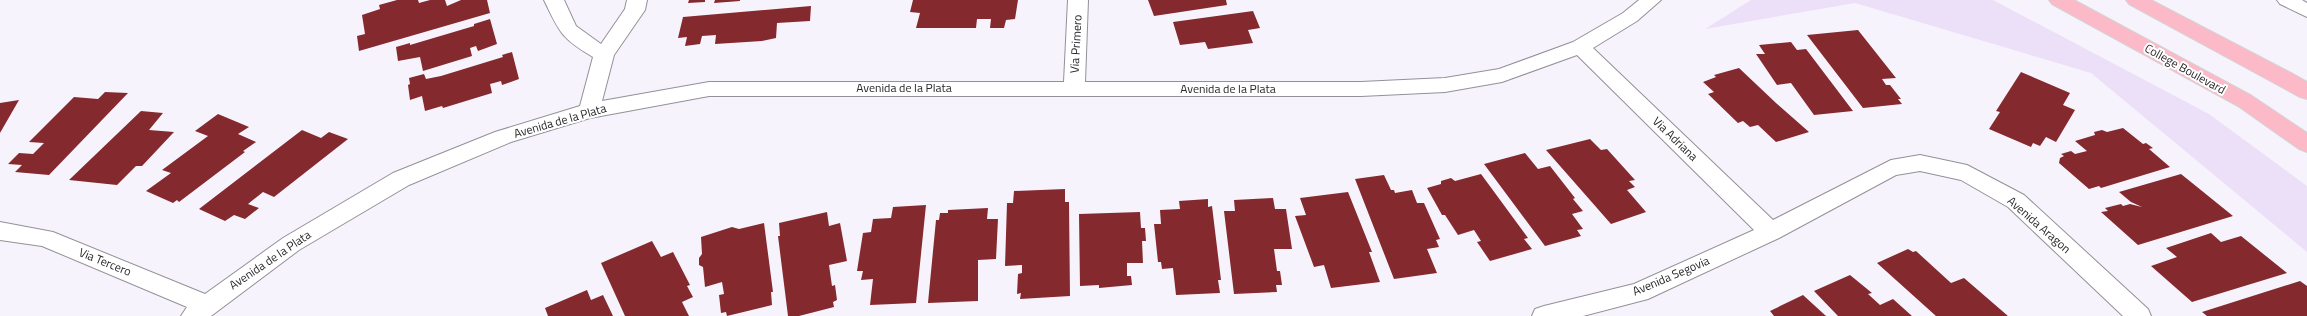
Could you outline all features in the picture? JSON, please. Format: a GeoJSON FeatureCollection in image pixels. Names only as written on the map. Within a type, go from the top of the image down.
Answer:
{"type":"FeatureCollection","features":[{"type":"Feature","properties":{"kind":"main road","name":"College Boulevard"},"geometry":{"type":"LineString","coordinates":[[2059,0],[2245,101],[2307,144]]}},
{"type":"Feature","properties":{"kind":"main road"},"geometry":{"type":"LineString","coordinates":[[2136,0],[2286,79],[2307,92]]}},
{"type":"Feature","properties":{"kind":"street"},"geometry":{"type":"LineString","coordinates":[[554,0],[568,30],[581,42],[604,54]]}},
{"type":"Feature","properties":{"kind":"street"},"geometry":{"type":"LineString","coordinates":[[588,111],[604,54],[635,10],[637,0]]}},
{"type":"Feature","properties":{"kind":"street","name":"Via Primero"},"geometry":{"type":"LineString","coordinates":[[1074,88],[1078,0]]}},
{"type":"Feature","properties":{"kind":"street","name":"Avenida de la Plata"},"geometry":{"type":"LineString","coordinates":[[200,310],[291,244],[401,179],[503,137],[588,111],[709,89],[1074,88],[1362,90],[1446,85],[1502,75],[1580,47],[1630,17],[1651,0]]}},
{"type":"Feature","properties":{"kind":"street"},"geometry":{"type":"LineString","coordinates":[[2286,0],[2307,11]]}},
{"type":"Feature","properties":{"kind":"street","name":"Via Adriana"},"geometry":{"type":"LineString","coordinates":[[1580,47],[1770,232]]}},
{"type":"Feature","properties":{"kind":"street","name":"Avenida Aragon"},"geometry":{"type":"LineString","coordinates":[[1770,232],[1890,168],[1920,163],[1948,168],[1967,173],[2016,202],[2139,316]]}},
{"type":"Feature","properties":{"kind":"street","name":"Via Tercero"},"geometry":{"type":"LineString","coordinates":[[0,231],[45,238],[200,310]]}},
{"type":"Feature","properties":{"kind":"street","name":"Avenida Segovia"},"geometry":{"type":"LineString","coordinates":[[1544,316],[1640,292],[1770,232]]}},
{"type":"Feature","properties":{"kind":"shaded area"},"geometry":{"type":"Polygon","coordinates":[[[1751,0],[1993,0],[2209,114],[2307,186],[2307,252],[2091,73],[1855,3],[1705,29],[1751,0]]]}},
{"type":"Feature","properties":{"kind":"building"},"geometry":{"type":"Polygon","coordinates":[[[397,0],[418,0],[419,3],[430,0],[445,0],[447,6],[461,0],[487,0],[490,13],[359,51],[357,36],[365,34],[362,15],[380,9],[379,5],[397,0]]]}},
{"type":"Feature","properties":{"kind":"building"},"geometry":{"type":"Polygon","coordinates":[[[689,0],[705,0],[705,2],[688,3],[689,0]]]}},
{"type":"Feature","properties":{"kind":"building"},"geometry":{"type":"Polygon","coordinates":[[[715,0],[740,0],[740,1],[714,3],[715,0]]]}},
{"type":"Feature","properties":{"kind":"building"},"geometry":{"type":"Polygon","coordinates":[[[913,0],[1018,0],[1015,19],[1006,20],[1004,28],[990,28],[991,19],[977,19],[976,28],[916,28],[920,13],[910,12],[913,0]]]}},
{"type":"Feature","properties":{"kind":"building"},"geometry":{"type":"Polygon","coordinates":[[[1148,0],[1226,0],[1227,5],[1154,16],[1148,0]]]}},
{"type":"Feature","properties":{"kind":"building"},"geometry":{"type":"Polygon","coordinates":[[[811,6],[810,21],[777,23],[776,38],[762,41],[715,44],[716,35],[702,36],[700,44],[685,46],[687,37],[678,38],[683,17],[811,6]]]}},
{"type":"Feature","properties":{"kind":"building"},"geometry":{"type":"Polygon","coordinates":[[[1253,11],[1260,28],[1248,30],[1253,43],[1208,49],[1205,42],[1180,45],[1173,22],[1253,11]]]}},
{"type":"Feature","properties":{"kind":"building"},"geometry":{"type":"Polygon","coordinates":[[[490,19],[497,44],[478,51],[476,46],[470,48],[472,56],[423,71],[420,57],[398,61],[396,47],[410,43],[410,45],[474,26],[474,24],[490,19]]]}},
{"type":"Feature","properties":{"kind":"building"},"geometry":{"type":"Polygon","coordinates":[[[1858,30],[1896,78],[1882,79],[1886,85],[1890,85],[1901,99],[1898,99],[1902,104],[1863,108],[1807,35],[1858,30]]]}},
{"type":"Feature","properties":{"kind":"building"},"geometry":{"type":"Polygon","coordinates":[[[1791,42],[1797,50],[1806,49],[1853,111],[1814,115],[1791,83],[1777,85],[1756,54],[1765,54],[1759,45],[1791,42]]]}},
{"type":"Feature","properties":{"kind":"building"},"geometry":{"type":"Polygon","coordinates":[[[512,52],[519,79],[502,85],[501,81],[490,84],[492,93],[443,108],[442,106],[425,111],[422,96],[410,100],[408,85],[410,84],[409,78],[424,74],[426,79],[441,76],[503,57],[502,55],[512,52]]]}},
{"type":"Feature","properties":{"kind":"building"},"geometry":{"type":"Polygon","coordinates":[[[1739,68],[1809,132],[1776,142],[1758,125],[1750,127],[1743,121],[1738,123],[1708,94],[1714,92],[1703,82],[1716,77],[1714,75],[1739,68]]]}},
{"type":"Feature","properties":{"kind":"building"},"geometry":{"type":"Polygon","coordinates":[[[2021,72],[2070,93],[2063,105],[2075,110],[2056,142],[2046,137],[2040,146],[2033,143],[2031,147],[1989,129],[2000,112],[1996,111],[2021,72]]]}},
{"type":"Feature","properties":{"kind":"building"},"geometry":{"type":"Polygon","coordinates":[[[105,92],[128,93],[49,175],[15,172],[22,165],[8,164],[19,153],[33,154],[44,143],[29,142],[74,97],[98,99],[105,92]]]}},
{"type":"Feature","properties":{"kind":"building"},"geometry":{"type":"Polygon","coordinates":[[[19,100],[0,133],[0,103],[19,100]]]}},
{"type":"Feature","properties":{"kind":"building"},"geometry":{"type":"Polygon","coordinates":[[[141,111],[163,113],[149,130],[174,132],[142,166],[136,166],[117,185],[69,180],[141,111]]]}},
{"type":"Feature","properties":{"kind":"building"},"geometry":{"type":"Polygon","coordinates":[[[218,114],[249,127],[238,134],[256,142],[179,202],[177,200],[173,203],[146,191],[171,173],[162,170],[208,136],[195,131],[218,114]]]}},
{"type":"Feature","properties":{"kind":"building"},"geometry":{"type":"Polygon","coordinates":[[[2123,128],[2143,144],[2146,143],[2153,148],[2149,149],[2170,167],[2101,188],[2099,186],[2089,189],[2059,163],[2060,158],[2064,156],[2061,154],[2071,151],[2075,154],[2087,151],[2075,141],[2095,135],[2094,132],[2102,130],[2107,132],[2123,128]]]}},
{"type":"Feature","properties":{"kind":"building"},"geometry":{"type":"Polygon","coordinates":[[[302,130],[321,138],[329,132],[348,139],[274,197],[263,192],[248,204],[259,208],[245,219],[234,215],[225,221],[199,209],[302,130]]]}},
{"type":"Feature","properties":{"kind":"building"},"geometry":{"type":"Polygon","coordinates":[[[1590,139],[1601,150],[1607,149],[1635,180],[1629,181],[1635,187],[1627,190],[1646,212],[1611,224],[1546,150],[1590,139]]]}},
{"type":"Feature","properties":{"kind":"building"},"geometry":{"type":"Polygon","coordinates":[[[1525,153],[1538,169],[1550,166],[1575,198],[1573,199],[1583,211],[1572,214],[1583,229],[1577,230],[1581,236],[1545,246],[1484,164],[1525,153]]]}},
{"type":"Feature","properties":{"kind":"building"},"geometry":{"type":"Polygon","coordinates":[[[1481,174],[1528,238],[1524,239],[1532,249],[1490,261],[1477,242],[1481,241],[1474,230],[1458,235],[1445,215],[1442,215],[1427,188],[1441,184],[1441,181],[1451,178],[1455,181],[1481,174]]]}},
{"type":"Feature","properties":{"kind":"building"},"geometry":{"type":"Polygon","coordinates":[[[2181,174],[2233,216],[2138,245],[2101,212],[2108,211],[2105,208],[2121,204],[2123,206],[2130,204],[2142,207],[2131,202],[2119,192],[2181,174]]]}},
{"type":"Feature","properties":{"kind":"building"},"geometry":{"type":"Polygon","coordinates":[[[1384,175],[1391,190],[1394,190],[1395,193],[1412,190],[1417,203],[1424,203],[1440,239],[1436,240],[1439,247],[1427,249],[1437,273],[1394,279],[1355,179],[1384,175]]]}},
{"type":"Feature","properties":{"kind":"building"},"geometry":{"type":"Polygon","coordinates":[[[1065,189],[1065,202],[1069,202],[1070,296],[1020,299],[1021,293],[1017,294],[1018,274],[1022,273],[1022,265],[1005,266],[1007,203],[1013,203],[1014,191],[1065,189]]]}},
{"type":"Feature","properties":{"kind":"building"},"geometry":{"type":"Polygon","coordinates":[[[1348,192],[1372,252],[1369,252],[1380,282],[1331,288],[1324,265],[1314,267],[1295,216],[1306,215],[1300,198],[1348,192]]]}},
{"type":"Feature","properties":{"kind":"building"},"geometry":{"type":"Polygon","coordinates":[[[1273,198],[1275,209],[1286,209],[1292,249],[1274,249],[1277,271],[1280,271],[1282,285],[1276,285],[1277,292],[1234,294],[1224,211],[1235,211],[1234,200],[1273,198]]]}},
{"type":"Feature","properties":{"kind":"building"},"geometry":{"type":"Polygon","coordinates":[[[1208,199],[1208,207],[1212,206],[1221,280],[1218,280],[1220,293],[1176,295],[1173,268],[1162,269],[1161,262],[1158,262],[1154,224],[1161,224],[1160,210],[1180,209],[1179,201],[1208,199]]]}},
{"type":"Feature","properties":{"kind":"building"},"geometry":{"type":"Polygon","coordinates":[[[926,205],[916,303],[870,305],[873,279],[861,280],[863,271],[857,271],[863,233],[871,232],[873,219],[891,218],[893,207],[926,205]]]}},
{"type":"Feature","properties":{"kind":"building"},"geometry":{"type":"Polygon","coordinates":[[[988,208],[987,219],[998,219],[996,259],[978,260],[978,301],[928,303],[936,220],[939,220],[940,213],[948,213],[948,210],[988,208]]]}},
{"type":"Feature","properties":{"kind":"building"},"geometry":{"type":"Polygon","coordinates":[[[827,212],[829,226],[840,223],[847,261],[829,265],[832,286],[835,285],[837,300],[833,302],[834,307],[799,316],[788,316],[778,236],[780,236],[779,223],[827,212]]]}},
{"type":"Feature","properties":{"kind":"building"},"geometry":{"type":"Polygon","coordinates":[[[1140,212],[1141,228],[1145,228],[1146,241],[1142,241],[1143,263],[1127,263],[1127,276],[1131,276],[1132,285],[1099,288],[1099,285],[1080,286],[1079,214],[1140,212]]]}},
{"type":"Feature","properties":{"kind":"building"},"geometry":{"type":"Polygon","coordinates":[[[764,223],[773,292],[771,292],[772,305],[727,316],[726,312],[721,313],[719,295],[724,294],[722,282],[705,287],[703,267],[699,265],[699,258],[702,254],[701,237],[732,227],[739,229],[764,223]]]}},
{"type":"Feature","properties":{"kind":"building"},"geometry":{"type":"Polygon","coordinates":[[[2211,233],[2221,242],[2241,236],[2287,273],[2192,302],[2151,266],[2177,257],[2166,248],[2211,233]]]}},
{"type":"Feature","properties":{"kind":"building"},"geometry":{"type":"Polygon","coordinates":[[[652,241],[661,257],[673,252],[690,285],[687,286],[693,297],[682,302],[689,316],[625,316],[601,263],[652,241]]]}},
{"type":"Feature","properties":{"kind":"building"},"geometry":{"type":"Polygon","coordinates":[[[1908,249],[1913,252],[1916,251],[1951,283],[1964,278],[2008,316],[1936,316],[1877,263],[1908,249]]]}},
{"type":"Feature","properties":{"kind":"building"},"geometry":{"type":"Polygon","coordinates":[[[1850,275],[1872,293],[1868,294],[1880,305],[1893,299],[1912,316],[1838,316],[1814,291],[1850,275]]]}},
{"type":"Feature","properties":{"kind":"building"},"geometry":{"type":"Polygon","coordinates":[[[2300,281],[2307,286],[2307,316],[2207,316],[2202,312],[2300,281]]]}},
{"type":"Feature","properties":{"kind":"building"},"geometry":{"type":"Polygon","coordinates":[[[587,290],[591,300],[603,295],[613,316],[548,316],[545,308],[587,290]]]}},
{"type":"Feature","properties":{"kind":"building"},"geometry":{"type":"Polygon","coordinates":[[[1803,295],[1826,316],[1774,316],[1770,311],[1803,295]]]}}]}
